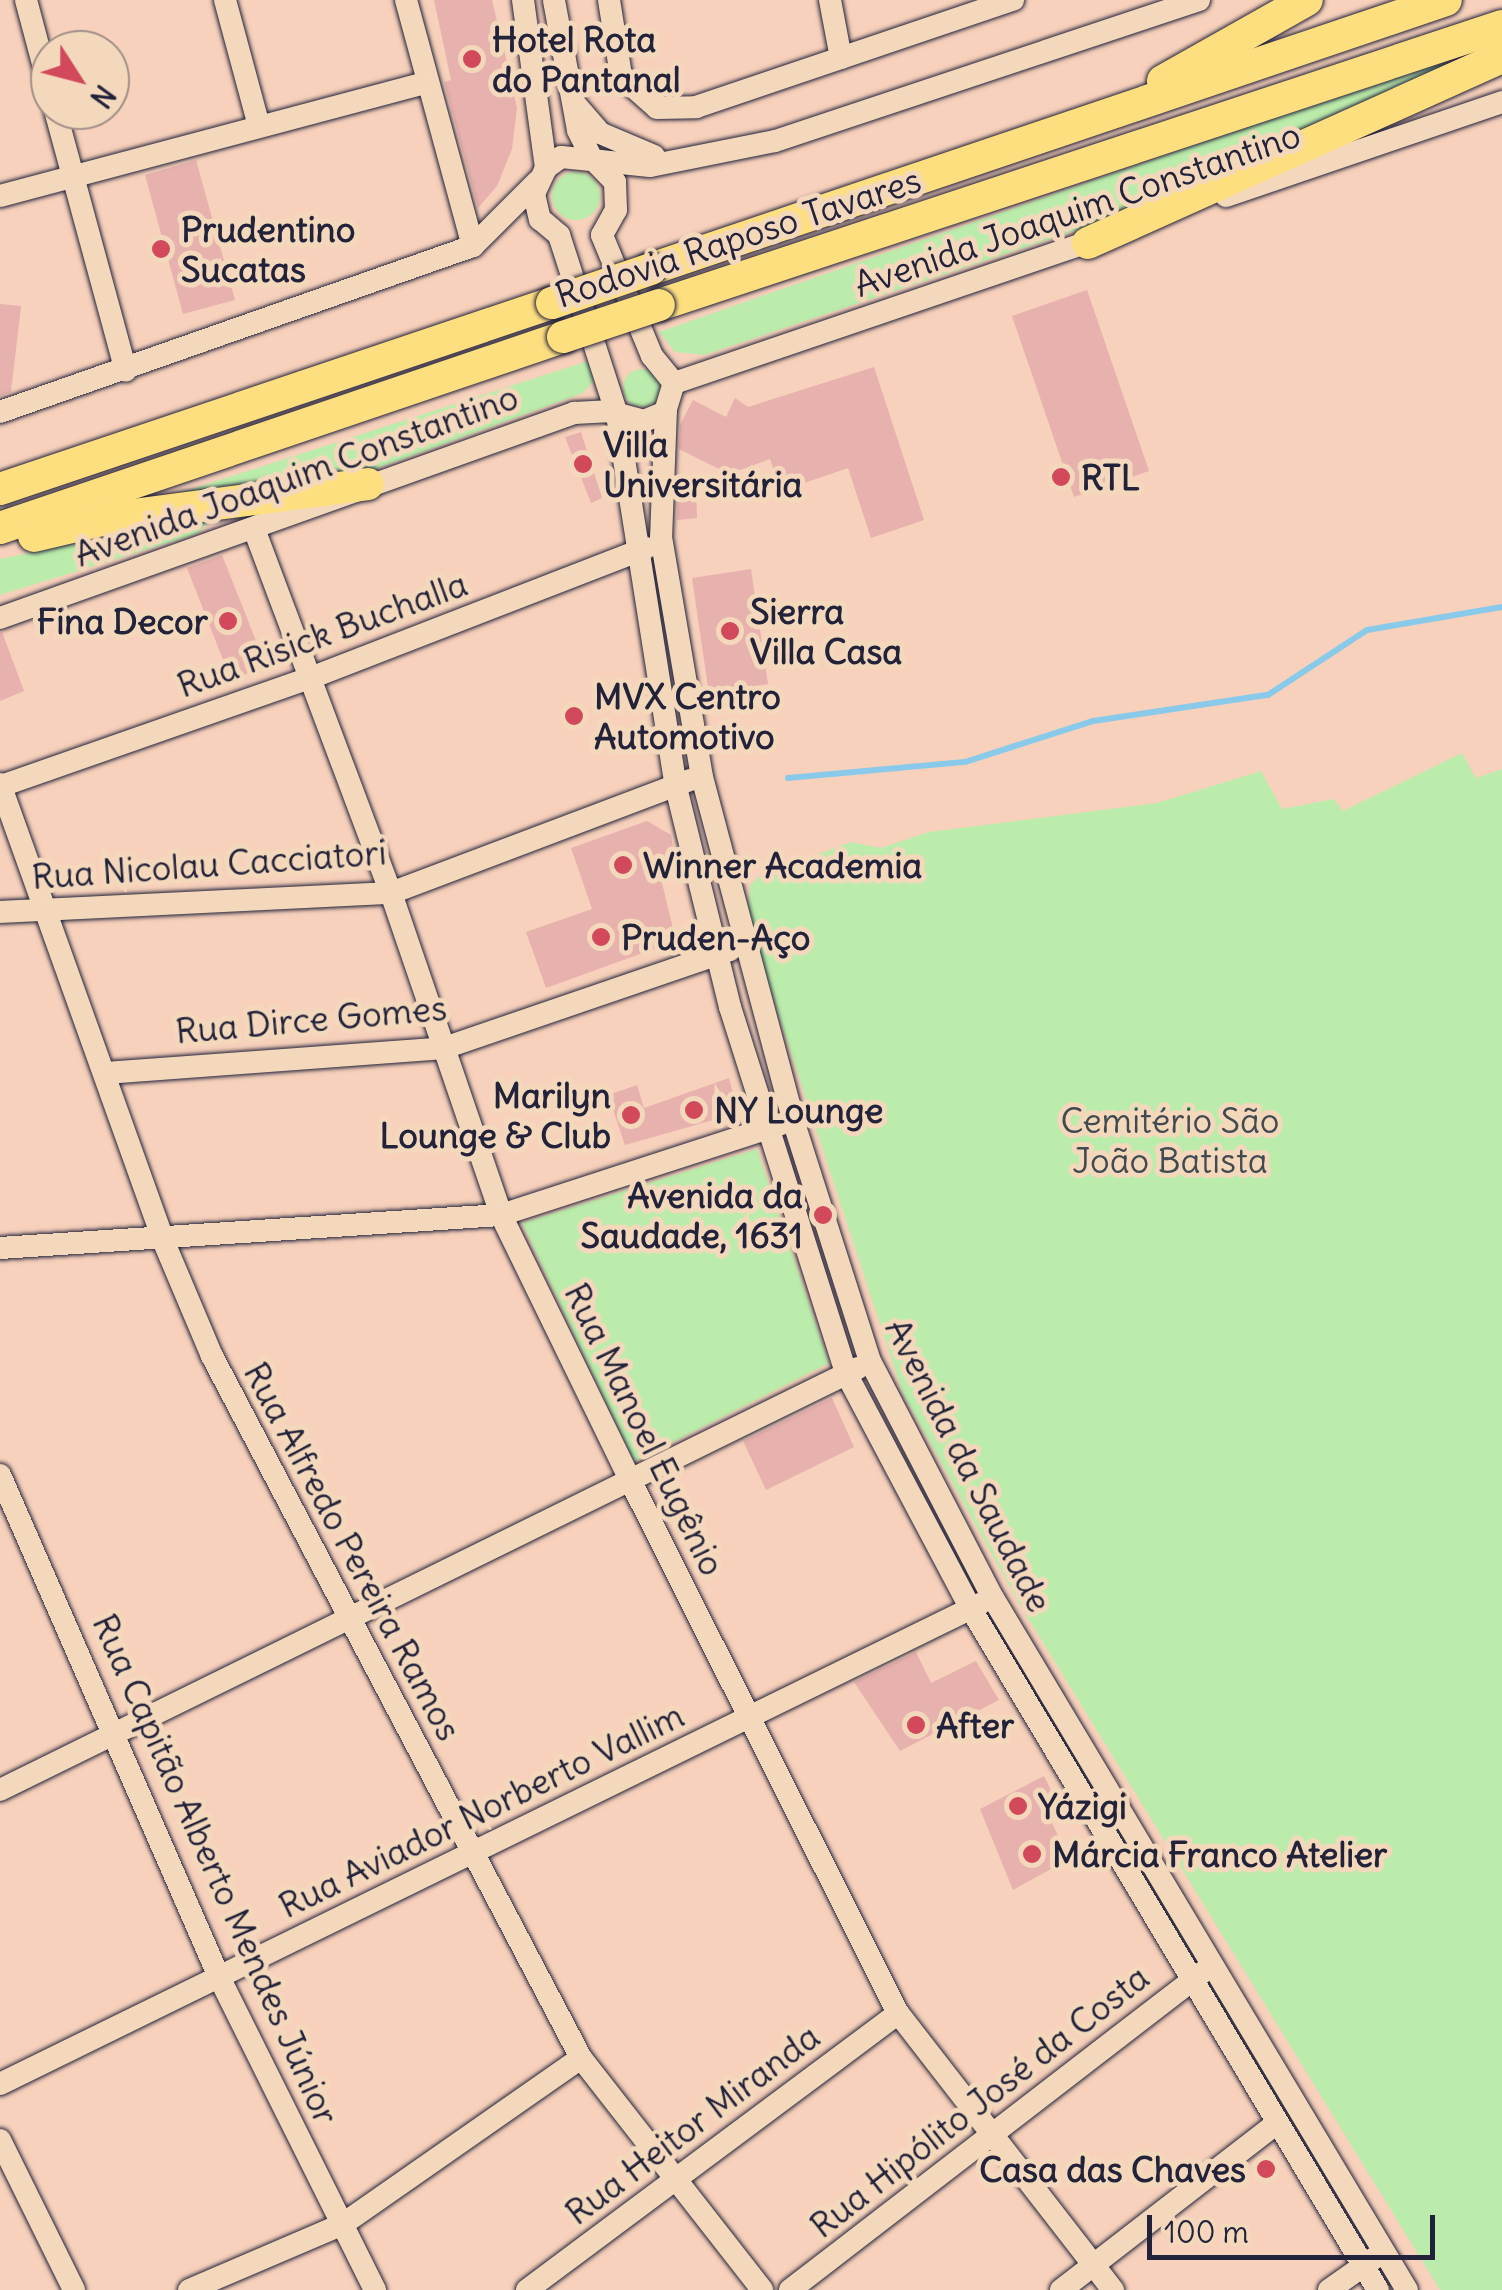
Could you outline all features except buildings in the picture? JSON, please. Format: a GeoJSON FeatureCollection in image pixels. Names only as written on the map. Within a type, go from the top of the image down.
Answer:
{"type":"FeatureCollection","features":[{"type":"Feature","properties":{"kind":"highway"},"geometry":{"type":"LineString","coordinates":[[1097,118],[1307,0]]}},
{"type":"Feature","properties":{"kind":"highway","name":"Rodovia Raposo Tavares"},"geometry":{"type":"LineString","coordinates":[[0,487],[1446,0]]}},
{"type":"Feature","properties":{"kind":"highway","name":"Rodovia Raposo Tavares"},"geometry":{"type":"LineString","coordinates":[[0,528],[1502,26]]}},
{"type":"Feature","properties":{"kind":"highway"},"geometry":{"type":"LineString","coordinates":[[1088,242],[1502,57]]}},
{"type":"Feature","properties":{"kind":"highway"},"geometry":{"type":"LineString","coordinates":[[0,544],[110,518],[368,484]]}},
{"type":"Feature","properties":{"kind":"street"},"geometry":{"type":"LineString","coordinates":[[26,0],[34,30]]}},
{"type":"Feature","properties":{"kind":"street"},"geometry":{"type":"LineString","coordinates":[[225,0],[260,126]]}},
{"type":"Feature","properties":{"kind":"street"},"geometry":{"type":"LineString","coordinates":[[406,0],[424,83],[474,246]]}},
{"type":"Feature","properties":{"kind":"street","name":"Avenida da Saudade"},"geometry":{"type":"LineString","coordinates":[[524,0],[541,175],[535,207],[559,235],[617,414],[676,783],[718,955],[847,1374],[970,1609],[1201,1973],[1373,2258],[1378,2290]]}},
{"type":"Feature","properties":{"kind":"street"},"geometry":{"type":"LineString","coordinates":[[554,0],[571,99],[591,157],[615,182],[616,210],[602,235],[652,356],[674,382]]}},
{"type":"Feature","properties":{"kind":"street"},"geometry":{"type":"LineString","coordinates":[[610,0],[621,76],[642,100],[657,108],[696,107],[1013,0]]}},
{"type":"Feature","properties":{"kind":"street"},"geometry":{"type":"LineString","coordinates":[[830,0],[841,58]]}},
{"type":"Feature","properties":{"kind":"street"},"geometry":{"type":"LineString","coordinates":[[0,412],[474,246],[561,157],[591,157],[650,166],[775,141],[1199,0]]}},
{"type":"Feature","properties":{"kind":"street"},"geometry":{"type":"LineString","coordinates":[[0,196],[424,83]]}},
{"type":"Feature","properties":{"kind":"street"},"geometry":{"type":"LineString","coordinates":[[571,99],[600,133],[677,162]]}},
{"type":"Feature","properties":{"kind":"street","name":"Avenida Joaquim Constantino"},"geometry":{"type":"LineString","coordinates":[[674,382],[1502,102]]}},
{"type":"Feature","properties":{"kind":"street"},"geometry":{"type":"LineString","coordinates":[[60,130],[126,371]]}},
{"type":"Feature","properties":{"kind":"street","name":"Avenida da Saudade"},"geometry":{"type":"LineString","coordinates":[[674,382],[666,409],[661,537],[702,777],[793,1120],[870,1362],[993,1598],[1201,1973],[1276,2124],[1373,2258],[1407,2290]]}},
{"type":"Feature","properties":{"kind":"street","name":"Avenida Joaquim Constantino"},"geometry":{"type":"LineString","coordinates":[[0,618],[574,413],[617,414],[644,421],[666,409]]}},
{"type":"Feature","properties":{"kind":"street","name":"Rua Manoel Eugênio"},"geometry":{"type":"LineString","coordinates":[[254,529],[313,676],[391,892],[501,1215],[629,1478],[898,2014],[1113,2290]]}},
{"type":"Feature","properties":{"kind":"street","name":"Rua Risick Buchalla"},"geometry":{"type":"LineString","coordinates":[[0,785],[313,676],[637,555],[661,537]]}},
{"type":"Feature","properties":{"kind":"street"},"geometry":{"type":"LineString","coordinates":[[653,654],[680,642]]}},
{"type":"Feature","properties":{"kind":"street","name":"Rua Nicolau Cacciatori"},"geometry":{"type":"LineString","coordinates":[[0,912],[391,892],[676,783],[702,777]]}},
{"type":"Feature","properties":{"kind":"street","name":"Rua Alfredo Pereira Ramos"},"geometry":{"type":"LineString","coordinates":[[0,785],[189,1308],[346,1618],[581,2058],[762,2290]]}},
{"type":"Feature","properties":{"kind":"street","name":"Rua Dirce Gomes"},"geometry":{"type":"LineString","coordinates":[[106,1073],[444,1048],[747,944]]}},
{"type":"Feature","properties":{"kind":"street"},"geometry":{"type":"LineString","coordinates":[[0,1248],[501,1215],[793,1120]]}},
{"type":"Feature","properties":{"kind":"street"},"geometry":{"type":"LineString","coordinates":[[0,1790],[870,1362]]}},
{"type":"Feature","properties":{"kind":"street","name":"Rua Capitão Alberto Mendes Júnior"},"geometry":{"type":"LineString","coordinates":[[2,1486],[115,1734],[219,1977],[374,2290]]}},
{"type":"Feature","properties":{"kind":"street","name":"Rua Aviador Norberto Vallim"},"geometry":{"type":"LineString","coordinates":[[0,2084],[993,1598]]}},
{"type":"Feature","properties":{"kind":"street","name":"Rua Hipólito José da Costa"},"geometry":{"type":"LineString","coordinates":[[790,2290],[995,2138],[1201,1973]]}},
{"type":"Feature","properties":{"kind":"street","name":"Rua Heitor Miranda"},"geometry":{"type":"LineString","coordinates":[[527,2290],[898,2014]]}},
{"type":"Feature","properties":{"kind":"street"},"geometry":{"type":"LineString","coordinates":[[189,2290],[343,2224],[581,2058]]}},
{"type":"Feature","properties":{"kind":"street"},"geometry":{"type":"LineString","coordinates":[[1061,2290],[1276,2124]]}},
{"type":"Feature","properties":{"kind":"street"},"geometry":{"type":"LineString","coordinates":[[0,2140],[74,2290]]}},
{"type":"Feature","properties":{"kind":"street"},"geometry":{"type":"LineString","coordinates":[[1329,2290],[1373,2258]]}},
{"type":"Feature","properties":{"kind":"green space"},"geometry":{"type":"Polygon","coordinates":[[[1441,59],[1447,66],[1101,222],[704,355],[675,352],[659,332],[1441,59]]]}},
{"type":"Feature","properties":{"kind":"green space"},"geometry":{"type":"Polygon","coordinates":[[[576,172],[593,179],[600,196],[593,213],[576,220],[559,213],[552,196],[559,179],[576,172]]]}},
{"type":"Feature","properties":{"kind":"green space"},"geometry":{"type":"Polygon","coordinates":[[[594,359],[600,374],[583,393],[365,473],[133,508],[594,359]]]}},
{"type":"Feature","properties":{"kind":"green space"},"geometry":{"type":"Polygon","coordinates":[[[642,369],[656,374],[661,388],[656,402],[642,407],[628,402],[623,388],[628,374],[642,369]]]}},
{"type":"Feature","properties":{"kind":"green space"},"geometry":{"type":"Polygon","coordinates":[[[218,513],[197,534],[0,595],[0,559],[218,513]]]}},
{"type":"Feature","properties":{"kind":"green space","name":"Cemitério São João Batista"},"geometry":{"type":"Polygon","coordinates":[[[1462,753],[1476,778],[1502,769],[1502,2290],[1440,2290],[1020,1605],[903,1394],[747,919],[750,885],[760,876],[851,842],[881,848],[929,832],[1157,803],[1261,771],[1282,809],[1334,799],[1343,811],[1462,753]]]}},
{"type":"Feature","properties":{"kind":"green space"},"geometry":{"type":"Polygon","coordinates":[[[757,1149],[829,1363],[634,1462],[522,1223],[757,1149]]]}},
{"type":"Feature","properties":{"kind":"waterway"},"geometry":{"type":"LineString","coordinates":[[788,778],[965,762],[1093,721],[1268,695],[1367,630],[1502,607]]}},
{"type":"Feature","properties":{"kind":"place","name":"Hotel Rota do Pantanal"},"geometry":{"type":"Point","coordinates":[472,59]}},
{"type":"Feature","properties":{"kind":"place","name":"Prudentino Sucatas"},"geometry":{"type":"Point","coordinates":[161,249]}},
{"type":"Feature","properties":{"kind":"place","name":"Villa Universitária"},"geometry":{"type":"Point","coordinates":[583,464]}},
{"type":"Feature","properties":{"kind":"place","name":"RTL"},"geometry":{"type":"Point","coordinates":[1061,477]}},
{"type":"Feature","properties":{"kind":"place","name":"Fina Decor"},"geometry":{"type":"Point","coordinates":[228,621]}},
{"type":"Feature","properties":{"kind":"place","name":"Sierra Villa Casa"},"geometry":{"type":"Point","coordinates":[730,631]}},
{"type":"Feature","properties":{"kind":"place","name":"MVX Centro Automotivo"},"geometry":{"type":"Point","coordinates":[574,716]}},
{"type":"Feature","properties":{"kind":"place","name":"Winner Academia"},"geometry":{"type":"Point","coordinates":[623,865]}},
{"type":"Feature","properties":{"kind":"place","name":"Pruden-Aço"},"geometry":{"type":"Point","coordinates":[601,937]}},
{"type":"Feature","properties":{"kind":"place","name":"NY Lounge"},"geometry":{"type":"Point","coordinates":[694,1110]}},
{"type":"Feature","properties":{"kind":"place","name":"Marilyn Lounge & Club"},"geometry":{"type":"Point","coordinates":[631,1115]}},
{"type":"Feature","properties":{"kind":"place","name":"Avenida da Saudade, 1631"},"geometry":{"type":"Point","coordinates":[823,1215]}},
{"type":"Feature","properties":{"kind":"place","name":"After"},"geometry":{"type":"Point","coordinates":[916,1725]}},
{"type":"Feature","properties":{"kind":"place","name":"Yázigi"},"geometry":{"type":"Point","coordinates":[1018,1806]}},
{"type":"Feature","properties":{"kind":"place","name":"Márcia Franco Atelier"},"geometry":{"type":"Point","coordinates":[1032,1854]}},
{"type":"Feature","properties":{"kind":"place","name":"Casa das Chaves"},"geometry":{"type":"Point","coordinates":[1266,2169]}}]}
